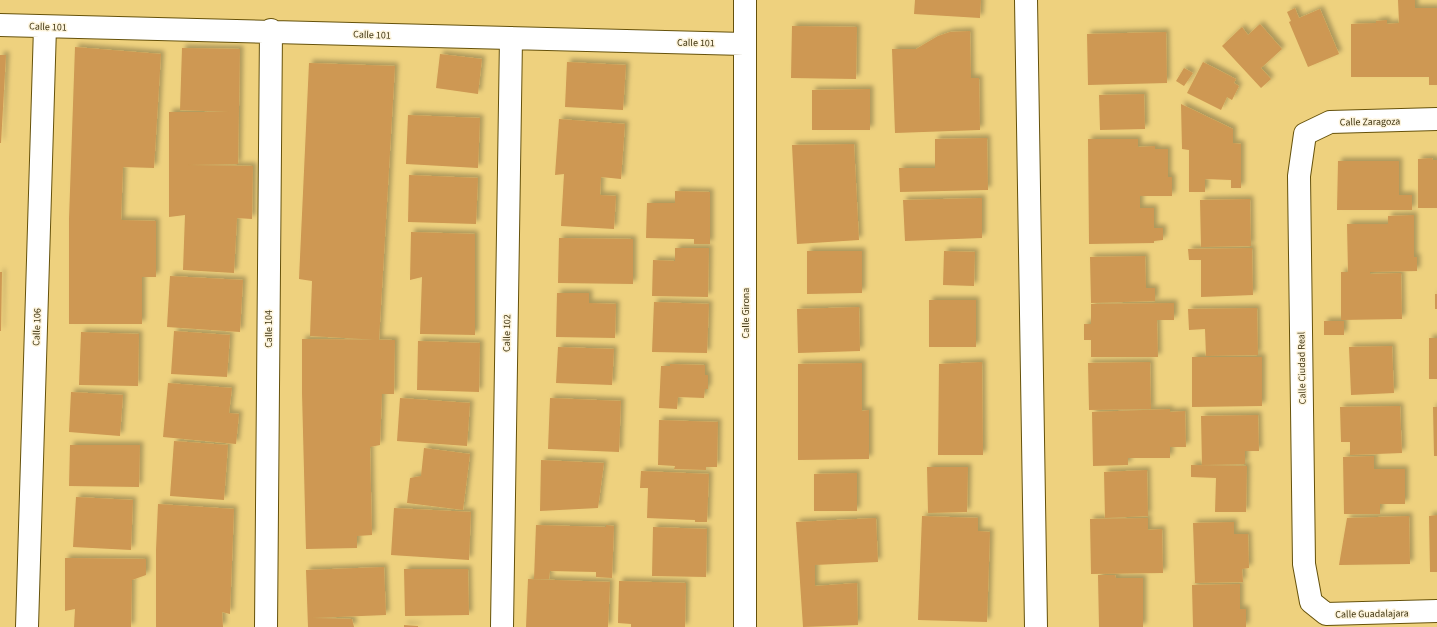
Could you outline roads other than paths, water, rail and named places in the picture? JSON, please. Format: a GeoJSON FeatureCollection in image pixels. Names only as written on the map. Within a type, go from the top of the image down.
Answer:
{"type":"FeatureCollection","features":[{"type":"Feature","properties":{"kind":"street","name":"Calle Girona"},"geometry":{"type":"LineString","coordinates":[[745,0],[745,627]]}},
{"type":"Feature","properties":{"kind":"street"},"geometry":{"type":"LineString","coordinates":[[1026,0],[1036,627]]}},
{"type":"Feature","properties":{"kind":"street","name":"Calle 101"},"geometry":{"type":"LineString","coordinates":[[0,25],[271,30],[744,44]]}},
{"type":"Feature","properties":{"kind":"street","name":"Calle 106"},"geometry":{"type":"LineString","coordinates":[[27,627],[45,27]]}},
{"type":"Feature","properties":{"kind":"street","name":"Calle 104"},"geometry":{"type":"LineString","coordinates":[[266,627],[271,30]]}},
{"type":"Feature","properties":{"kind":"street","name":"Calle 102"},"geometry":{"type":"LineString","coordinates":[[502,627],[511,38]]}},
{"type":"Feature","properties":{"kind":"street","name":"Calle Zaragoza"},"geometry":{"type":"LineString","coordinates":[[1305,134],[1330,122],[1437,119]]}},
{"type":"Feature","properties":{"kind":"street","name":"Calle Ciudad Real"},"geometry":{"type":"LineString","coordinates":[[1305,134],[1299,176],[1303,532],[1304,564],[1311,602]]}},
{"type":"Feature","properties":{"kind":"street","name":"Calle Guadalajara"},"geometry":{"type":"LineString","coordinates":[[1311,602],[1326,614],[1437,611]]}}]}
